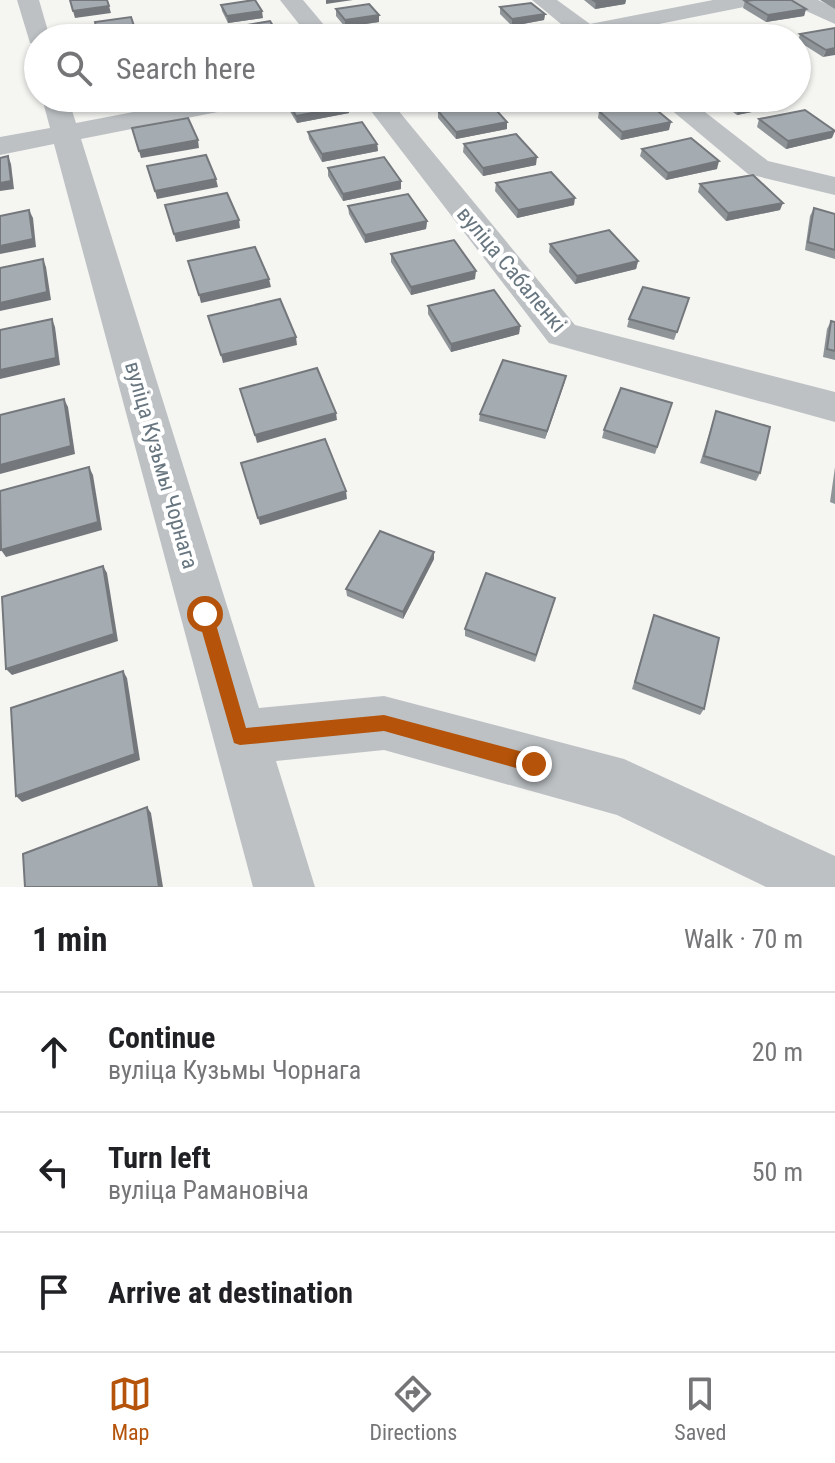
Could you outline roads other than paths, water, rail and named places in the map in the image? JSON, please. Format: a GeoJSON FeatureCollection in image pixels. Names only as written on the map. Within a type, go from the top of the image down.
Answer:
{"type":"FeatureCollection","features":[{"type":"Feature","properties":{"kind":"street"},"geometry":{"type":"LineString","coordinates":[[28,0],[34,24]]}},
{"type":"Feature","properties":{"kind":"street"},"geometry":{"type":"LineString","coordinates":[[291,0],[311,24]]}},
{"type":"Feature","properties":{"kind":"street"},"geometry":{"type":"LineString","coordinates":[[543,0],[575,24]]}},
{"type":"Feature","properties":{"kind":"street"},"geometry":{"type":"LineString","coordinates":[[639,24],[746,0]]}},
{"type":"Feature","properties":{"kind":"street"},"geometry":{"type":"LineString","coordinates":[[801,0],[835,17]]}},
{"type":"Feature","properties":{"kind":"street"},"geometry":{"type":"LineString","coordinates":[[0,146],[61,117],[110,112]]}},
{"type":"Feature","properties":{"kind":"street","name":"вуліца Сабаленкі"},"geometry":{"type":"LineString","coordinates":[[385,112],[562,334],[835,407]]}},
{"type":"Feature","properties":{"kind":"street"},"geometry":{"type":"LineString","coordinates":[[688,112],[758,168],[835,186]]}},
{"type":"Feature","properties":{"kind":"street","name":"вуліца Кузьмы Чорнага"},"geometry":{"type":"LineString","coordinates":[[61,117],[284,887]]}},
{"type":"Feature","properties":{"kind":"street"},"geometry":{"type":"LineString","coordinates":[[240,737],[384,723],[624,788],[833,887]]}}]}
